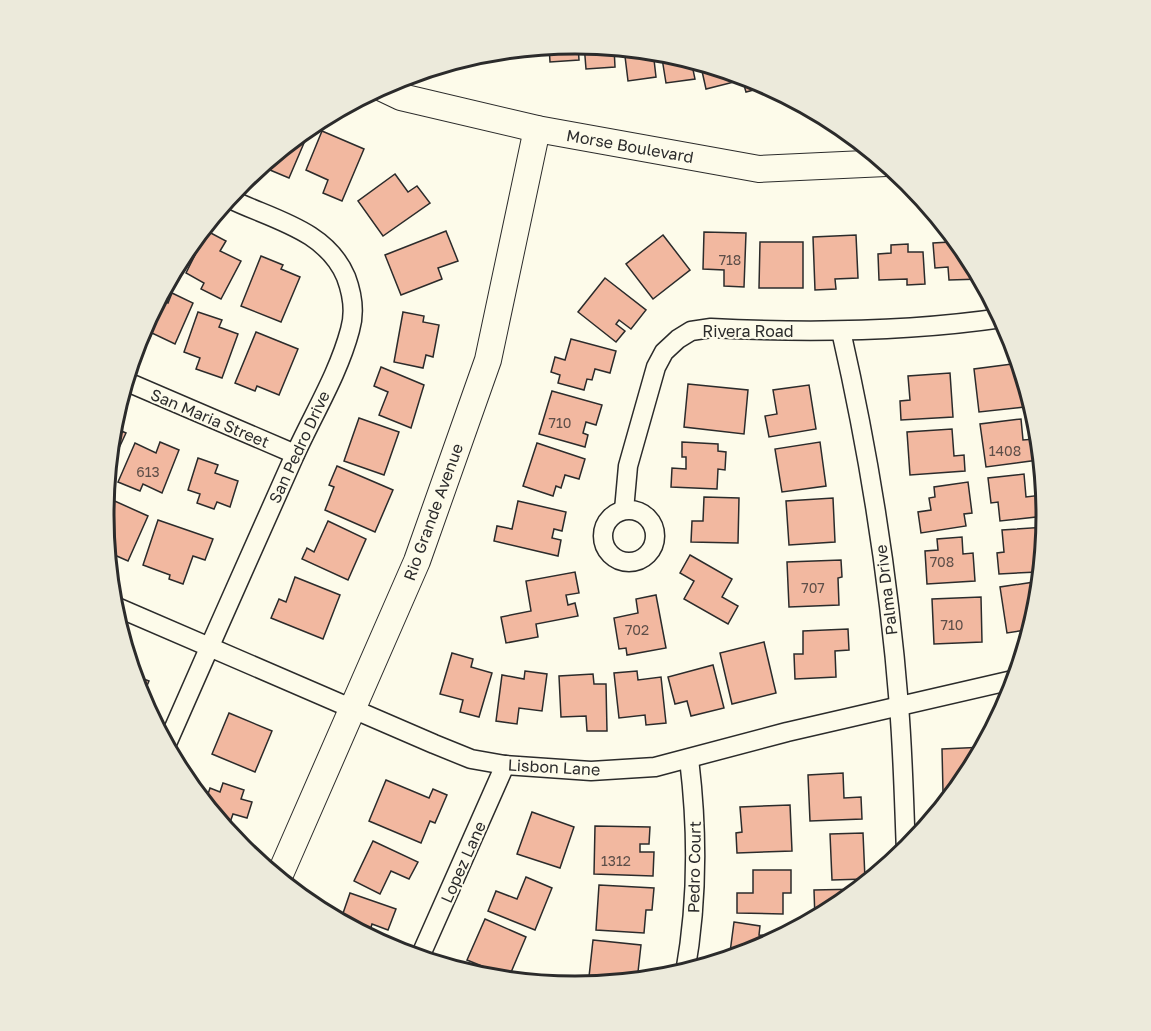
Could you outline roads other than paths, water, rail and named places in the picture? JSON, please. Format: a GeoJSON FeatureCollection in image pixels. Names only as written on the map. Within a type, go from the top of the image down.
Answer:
{"type":"FeatureCollection","features":[{"type":"Feature","properties":{"kind":"street","name":"Morse Boulevard"},"geometry":{"type":"LineString","coordinates":[[392,92],[401,97],[537,129],[759,169],[874,164]]}},
{"type":"Feature","properties":{"kind":"street","name":"Rio Grande Avenue"},"geometry":{"type":"LineString","coordinates":[[282,871],[417,561],[488,360],[537,129]]}},
{"type":"Feature","properties":{"kind":"street","name":"San Pedro Drive"},"geometry":{"type":"LineString","coordinates":[[170,736],[295,454],[343,354],[351,327],[352,301],[346,277],[335,255],[318,240],[237,202]]}},
{"type":"Feature","properties":{"kind":"street","name":"Rivera Road"},"geometry":{"type":"LineString","coordinates":[[624,510],[628,466],[656,367],[664,352],[678,339],[692,332],[711,328],[841,331],[958,324],[993,319]]}},
{"type":"Feature","properties":{"kind":"street","name":"Palma Drive"},"geometry":{"type":"LineString","coordinates":[[841,331],[867,455],[876,512],[899,706],[905,838]]}},
{"type":"Feature","properties":{"kind":"street","name":"San Maria Street"},"geometry":{"type":"LineString","coordinates":[[133,385],[295,454]]}},
{"type":"Feature","properties":{"kind":"street","name":"Lisbon Lane"},"geometry":{"type":"LineString","coordinates":[[124,610],[471,759],[505,765],[591,771],[655,767],[1006,681]]}},
{"type":"Feature","properties":{"kind":"street","name":"Pedro Court"},"geometry":{"type":"LineString","coordinates":[[687,963],[692,938],[697,872],[694,802],[689,759]]}},
{"type":"Feature","properties":{"kind":"street","name":"Lopez Lane"},"geometry":{"type":"LineString","coordinates":[[422,951],[505,765]]}}]}
